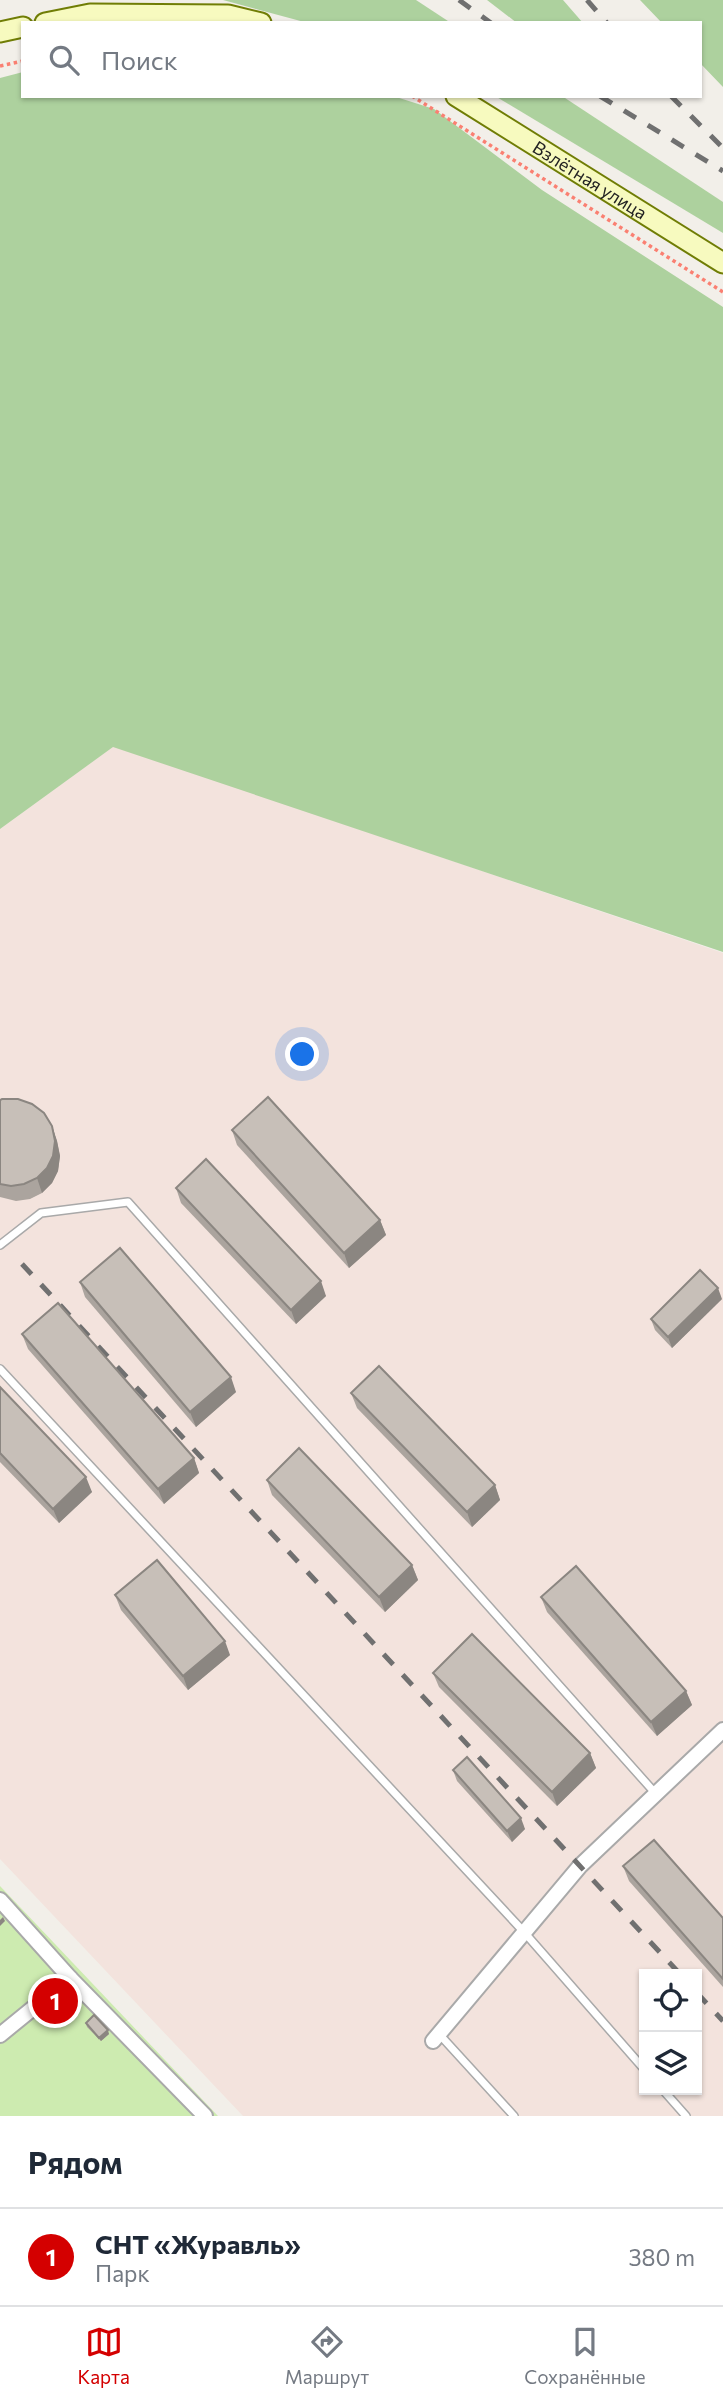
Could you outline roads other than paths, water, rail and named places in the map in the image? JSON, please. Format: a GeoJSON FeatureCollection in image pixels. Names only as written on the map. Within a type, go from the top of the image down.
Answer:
{"type":"FeatureCollection","features":[{"type":"Feature","properties":{"kind":"street"},"geometry":{"type":"LineString","coordinates":[[55,21],[90,14],[228,15],[253,21]]}},
{"type":"Feature","properties":{"kind":"street"},"geometry":{"type":"LineString","coordinates":[[0,32],[21,27]]}},
{"type":"Feature","properties":{"kind":"street","name":"Взлётная улица"},"geometry":{"type":"LineString","coordinates":[[459,98],[723,263]]}},
{"type":"Feature","properties":{"kind":"street"},"geometry":{"type":"LineString","coordinates":[[435,2037],[580,1866],[723,1730]]}},
{"type":"Feature","properties":{"kind":"street"},"geometry":{"type":"LineString","coordinates":[[0,1900],[70,1978],[205,2116]]}},
{"type":"Feature","properties":{"kind":"street"},"geometry":{"type":"LineString","coordinates":[[0,2035],[70,1978]]}},
{"type":"Feature","properties":{"kind":"lane"},"geometry":{"type":"LineString","coordinates":[[0,1245],[41,1213],[128,1202],[656,1794]]}},
{"type":"Feature","properties":{"kind":"lane"},"geometry":{"type":"LineString","coordinates":[[0,1369],[524,1932],[639,2063]]}},
{"type":"Feature","properties":{"kind":"lane"},"geometry":{"type":"LineString","coordinates":[[435,2037],[514,2116]]}},
{"type":"Feature","properties":{"kind":"lane"},"geometry":{"type":"LineString","coordinates":[[667,2095],[686,2116]]}},
{"type":"Feature","properties":{"kind":"railway"},"geometry":{"type":"LineString","coordinates":[[459,0],[488,21]]}},
{"type":"Feature","properties":{"kind":"railway"},"geometry":{"type":"LineString","coordinates":[[587,0],[605,21]]}},
{"type":"Feature","properties":{"kind":"railway"},"geometry":{"type":"LineString","coordinates":[[603,98],[723,171]]}},
{"type":"Feature","properties":{"kind":"railway"},"geometry":{"type":"LineString","coordinates":[[673,98],[723,148]]}},
{"type":"Feature","properties":{"kind":"railway"},"geometry":{"type":"LineString","coordinates":[[22,1264],[675,1969]]}},
{"type":"Feature","properties":{"kind":"railway"},"geometry":{"type":"LineString","coordinates":[[702,1998],[723,2021]]}},
{"type":"Feature","properties":{"kind":"place","name":"СНТ «Журавль»"},"geometry":{"type":"Point","coordinates":[55,2001]}}]}
